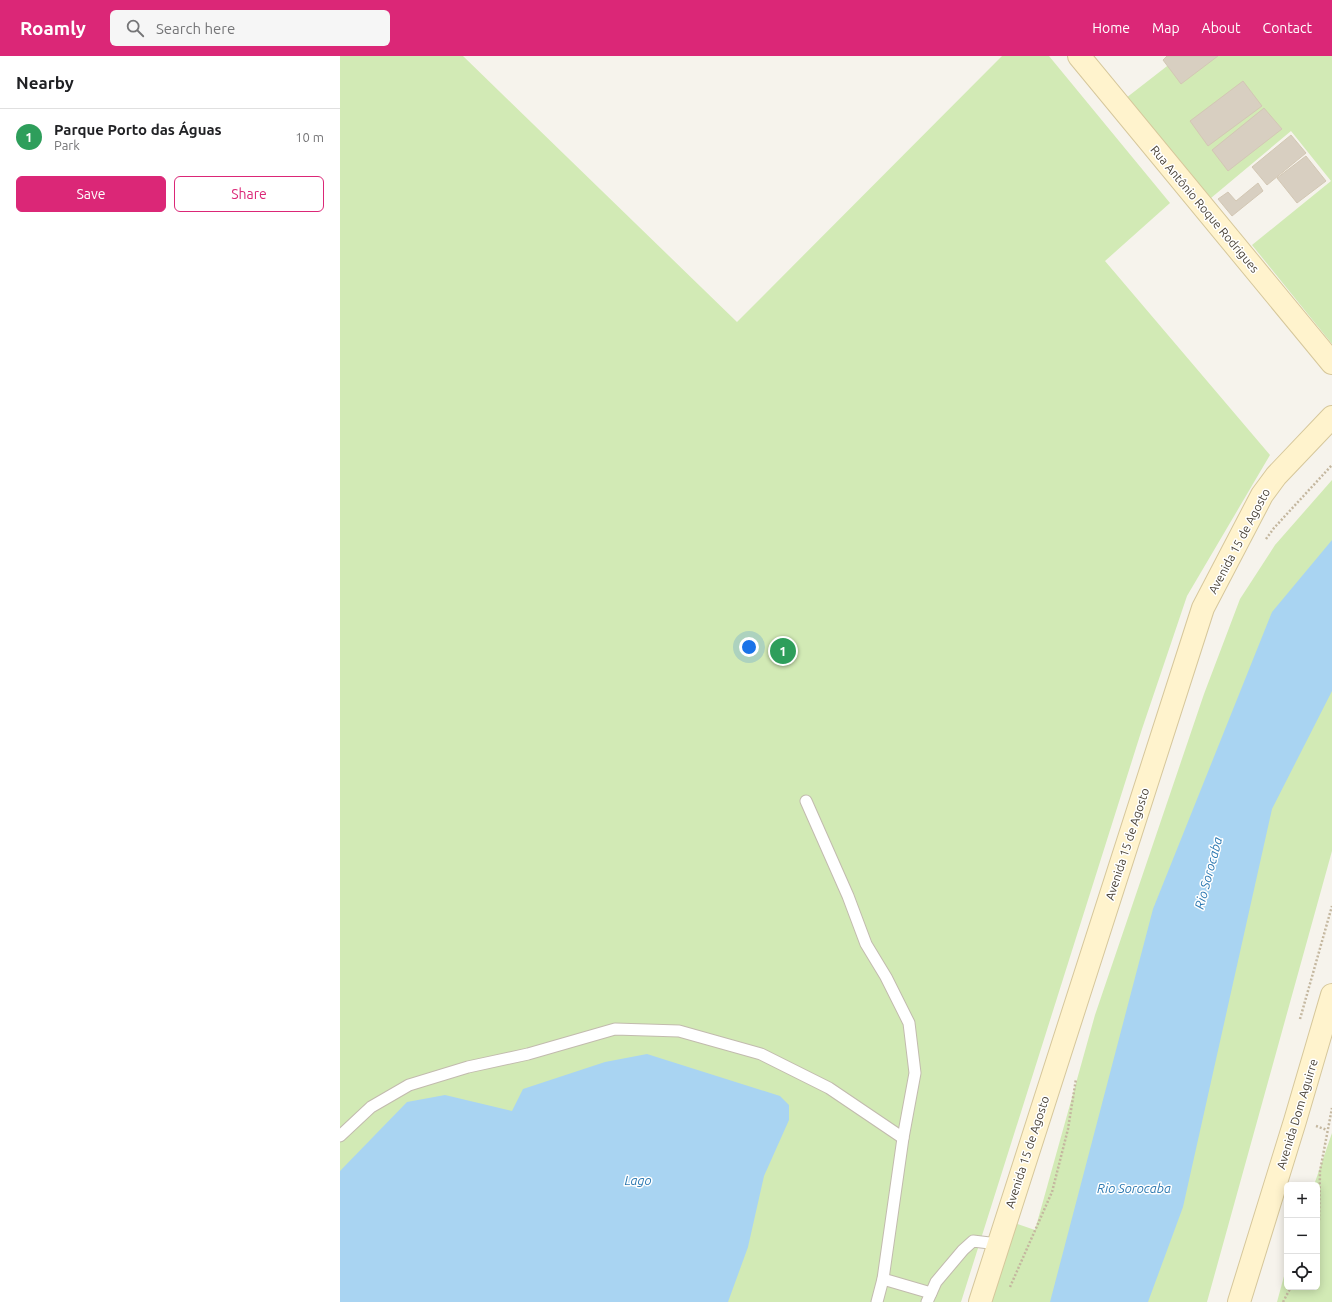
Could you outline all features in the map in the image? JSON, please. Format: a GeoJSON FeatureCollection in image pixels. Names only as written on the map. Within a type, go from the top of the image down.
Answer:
{"type":"FeatureCollection","features":[{"type":"Feature","properties":{"kind":"main road","name":"Rua Antônio Roque Rodrigues"},"geometry":{"type":"LineString","coordinates":[[1079,56],[1332,363]]}},
{"type":"Feature","properties":{"kind":"main road","name":"Avenida 15 de Agosto"},"geometry":{"type":"LineString","coordinates":[[980,1302],[1203,608],[1262,495],[1276,476],[1332,416]]}},
{"type":"Feature","properties":{"kind":"main road","name":"Avenida Dom Aguirre"},"geometry":{"type":"LineString","coordinates":[[1239,1302],[1296,1121],[1332,995]]}},
{"type":"Feature","properties":{"kind":"lane"},"geometry":{"type":"LineString","coordinates":[[806,801],[848,896],[866,944],[886,978],[909,1023],[915,1073],[903,1138],[883,1279],[877,1302]]}},
{"type":"Feature","properties":{"kind":"lane"},"geometry":{"type":"LineString","coordinates":[[340,1136],[371,1107],[409,1085],[616,1029],[679,1032],[761,1054],[829,1088],[903,1138]]}},
{"type":"Feature","properties":{"kind":"lane"},"geometry":{"type":"LineString","coordinates":[[883,1279],[929,1298],[936,1282],[962,1250],[973,1241],[998,1244]]}},
{"type":"Feature","properties":{"kind":"path"},"geometry":{"type":"LineString","coordinates":[[1264,541],[1274,528],[1332,465]]}},
{"type":"Feature","properties":{"kind":"path"},"geometry":{"type":"LineString","coordinates":[[1298,1025],[1332,906]]}},
{"type":"Feature","properties":{"kind":"path"},"geometry":{"type":"LineString","coordinates":[[1009,1288],[1052,1192],[1068,1129],[1077,1076]]}},
{"type":"Feature","properties":{"kind":"path"},"geometry":{"type":"LineString","coordinates":[[1320,1218],[1320,1170],[1332,1108]]}},
{"type":"Feature","properties":{"kind":"path"},"geometry":{"type":"LineString","coordinates":[[1282,1302],[1289,1290]]}},
{"type":"Feature","properties":{"kind":"green space"},"geometry":{"type":"Polygon","coordinates":[[[340,56],[463,56],[737,322],[1002,56],[1049,56],[1170,203],[1105,261],[1270,455],[1187,596],[1142,729],[961,1302],[340,1302],[340,56]]]}},
{"type":"Feature","properties":{"kind":"green space"},"geometry":{"type":"Polygon","coordinates":[[[1180,56],[1332,56],[1332,344],[1252,245],[1331,181],[1291,131],[1211,198],[1126,98],[1180,56]]]}},
{"type":"Feature","properties":{"kind":"green space"},"geometry":{"type":"Polygon","coordinates":[[[1332,480],[1332,851],[1207,1302],[987,1302],[1012,1222],[1035,1230],[1095,1015],[1204,694],[1240,599],[1275,545],[1332,480]]]}},
{"type":"Feature","properties":{"kind":"green space"},"geometry":{"type":"Polygon","coordinates":[[[1332,1133],[1332,1302],[1277,1302],[1284,1276],[1284,1290],[1320,1290],[1320,1182],[1315,1182],[1332,1133]]]}},
{"type":"Feature","properties":{"kind":"water","name":"Rio Sorocaba"},"geometry":{"type":"Polygon","coordinates":[[[1332,540],[1332,691],[1272,809],[1183,1207],[1148,1302],[1050,1302],[1153,909],[1272,612],[1332,540]]]}},
{"type":"Feature","properties":{"kind":"water","name":"Lago"},"geometry":{"type":"Polygon","coordinates":[[[647,1054],[780,1096],[789,1105],[789,1120],[764,1176],[748,1247],[728,1302],[340,1302],[340,1171],[407,1102],[445,1095],[512,1111],[523,1089],[605,1062],[647,1054]]]}},
{"type":"Feature","properties":{"kind":"building"},"geometry":{"type":"Polygon","coordinates":[[[1167,56],[1218,56],[1181,84],[1163,60],[1167,56]]]}},
{"type":"Feature","properties":{"kind":"building"},"geometry":{"type":"Polygon","coordinates":[[[1243,81],[1262,106],[1208,146],[1190,121],[1243,81]]]}},
{"type":"Feature","properties":{"kind":"building"},"geometry":{"type":"Polygon","coordinates":[[[1264,108],[1282,129],[1228,171],[1212,150],[1264,108]]]}},
{"type":"Feature","properties":{"kind":"building"},"geometry":{"type":"Polygon","coordinates":[[[1291,135],[1306,153],[1267,185],[1252,167],[1291,135]]]}},
{"type":"Feature","properties":{"kind":"building"},"geometry":{"type":"Polygon","coordinates":[[[1306,156],[1326,181],[1297,203],[1277,178],[1306,156]]]}},
{"type":"Feature","properties":{"kind":"building"},"geometry":{"type":"Polygon","coordinates":[[[1258,183],[1263,191],[1232,216],[1218,199],[1228,192],[1236,201],[1258,183]]]}},
{"type":"Feature","properties":{"kind":"place","name":"Parque Porto das Águas"},"geometry":{"type":"Point","coordinates":[783,651]}}]}
